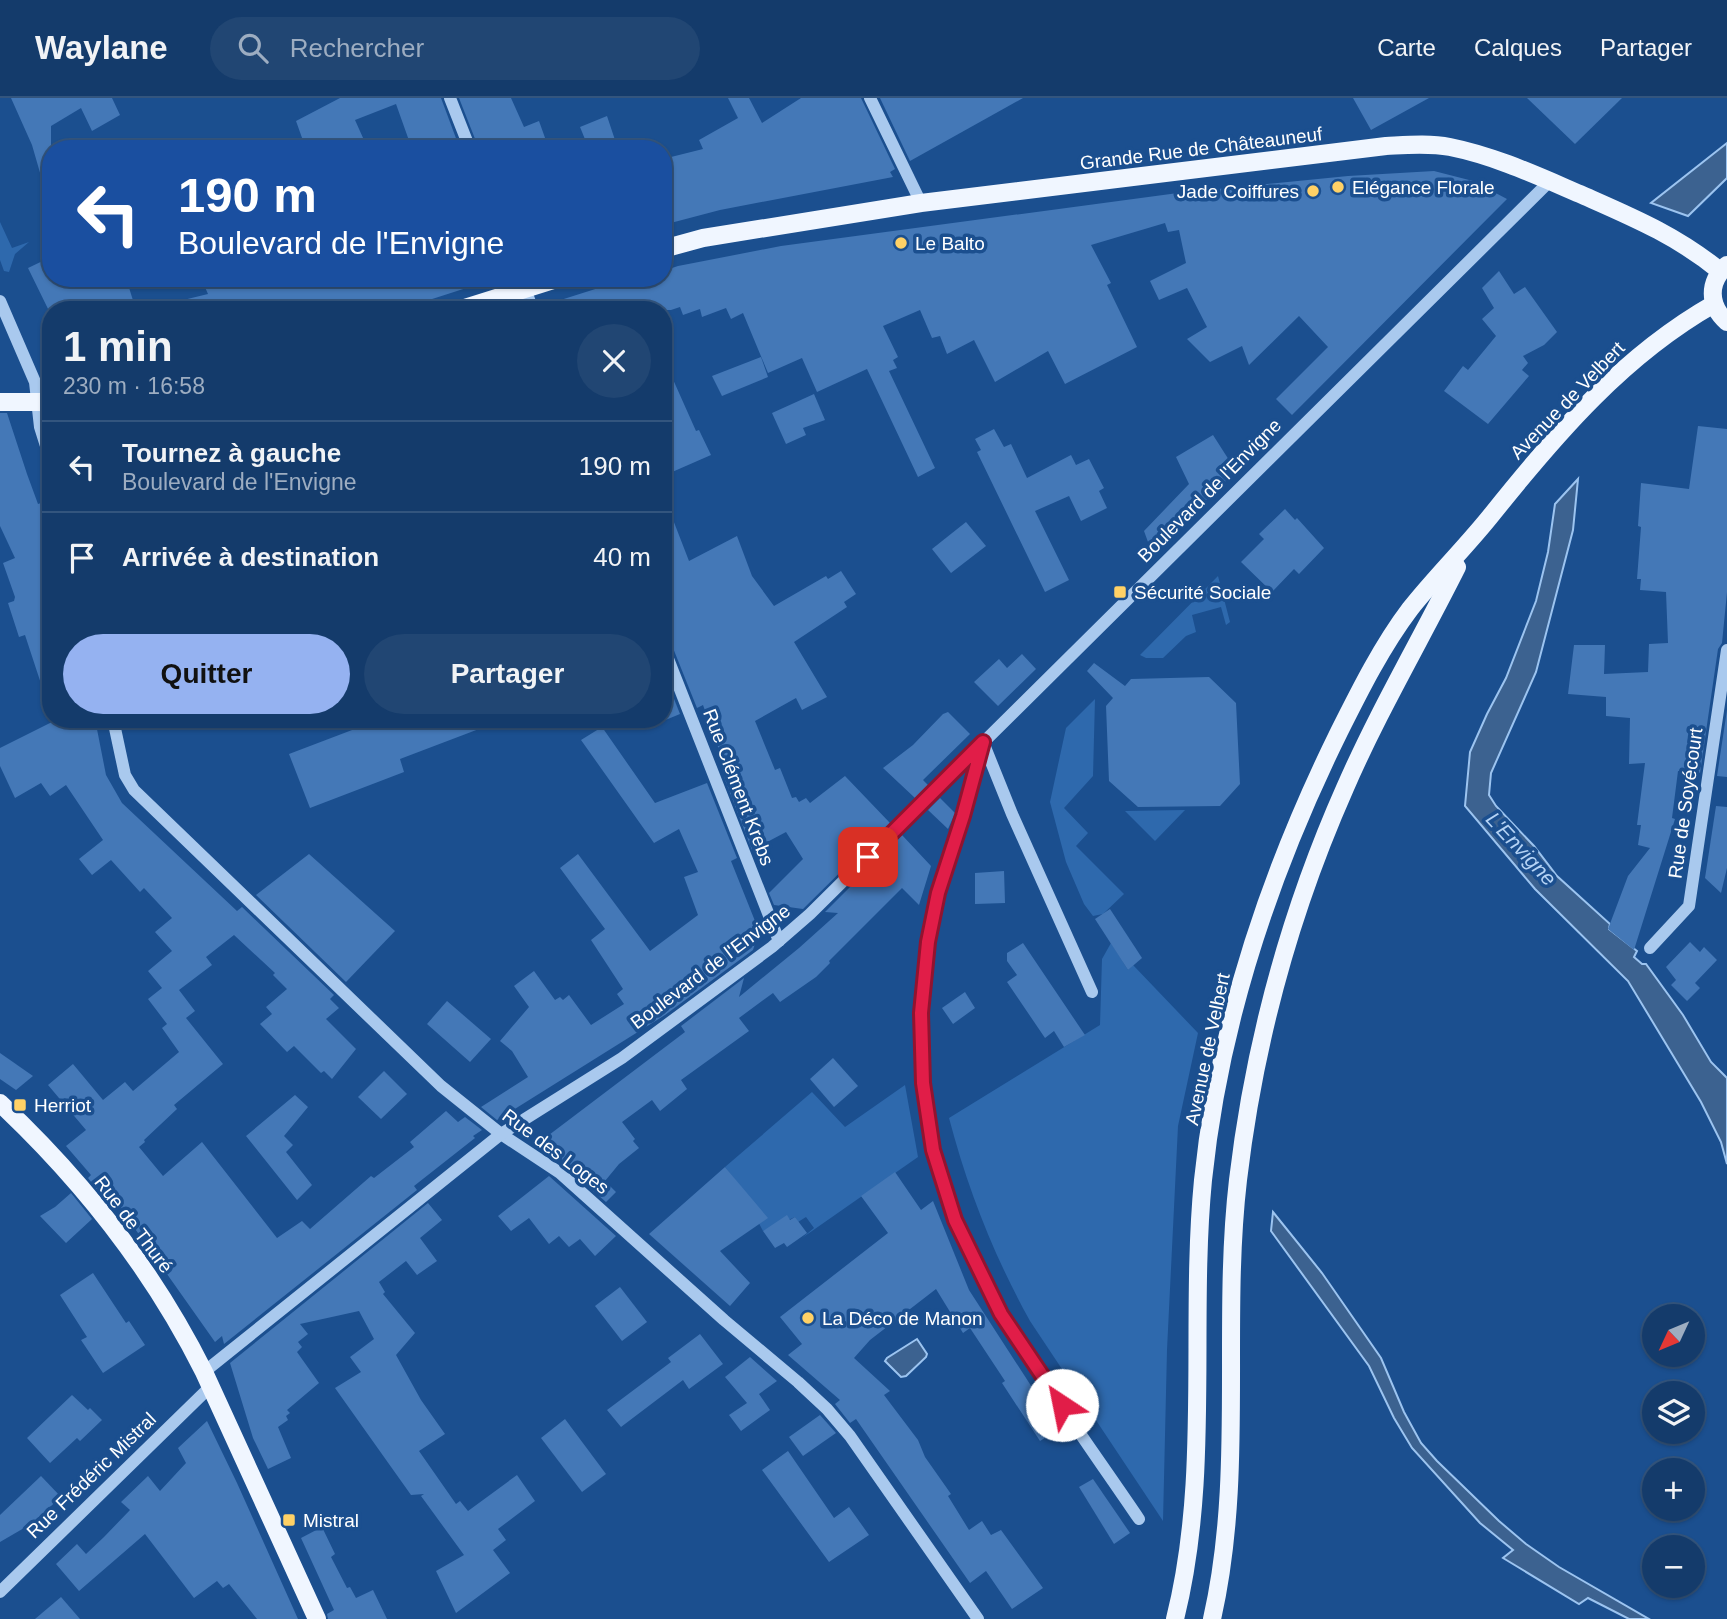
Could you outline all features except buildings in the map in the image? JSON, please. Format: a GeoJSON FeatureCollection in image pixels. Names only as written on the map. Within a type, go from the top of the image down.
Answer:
{"type":"FeatureCollection","features":[{"type":"Feature","properties":{"kind":"main road","name":"Grande Rue de Châteauneuf"},"geometry":{"type":"LineString","coordinates":[[672,247],[703,238],[921,203],[1386,146],[1423,144],[1448,146],[1476,153],[1550,181],[1675,238],[1723,268]]}},
{"type":"Feature","properties":{"kind":"main road"},"geometry":{"type":"LineString","coordinates":[[1723,268],[1714,282],[1712,293],[1718,313],[1727,322]]}},
{"type":"Feature","properties":{"kind":"main road"},"geometry":{"type":"LineString","coordinates":[[480,301],[516,287]]}},
{"type":"Feature","properties":{"kind":"main road","name":"Avenue de Velbert"},"geometry":{"type":"LineString","coordinates":[[1175,1619],[1190,1539],[1198,1239],[1204,1176],[1213,1114],[1237,994],[1278,869],[1321,769],[1361,688],[1410,610],[1468,545],[1562,431],[1616,375],[1674,328],[1714,304]]}},
{"type":"Feature","properties":{"kind":"main road"},"geometry":{"type":"LineString","coordinates":[[0,402],[42,402]]}},
{"type":"Feature","properties":{"kind":"main road","name":"Avenue de Velbert"},"geometry":{"type":"LineString","coordinates":[[1212,1619],[1225,1539],[1230,1469],[1233,1241],[1238,1180],[1257,1059],[1270,1000],[1307,883],[1345,787],[1468,545]]}},
{"type":"Feature","properties":{"kind":"main road","name":"Rue de Thuré"},"geometry":{"type":"LineString","coordinates":[[0,1103],[47,1148],[98,1206],[148,1273],[188,1339],[317,1619]]}},
{"type":"Feature","properties":{"kind":"street"},"geometry":{"type":"LineString","coordinates":[[450,98],[466,140]]}},
{"type":"Feature","properties":{"kind":"street"},"geometry":{"type":"LineString","coordinates":[[870,98],[921,203]]}},
{"type":"Feature","properties":{"kind":"street","name":"Boulevard de l'Envigne"},"geometry":{"type":"LineString","coordinates":[[207,1380],[500,1134],[622,1058],[779,942],[810,915],[1550,181]]}},
{"type":"Feature","properties":{"kind":"street"},"geometry":{"type":"LineString","coordinates":[[0,301],[42,395]]}},
{"type":"Feature","properties":{"kind":"street","name":"Rue de Soyécourt"},"geometry":{"type":"LineString","coordinates":[[1650,948],[1689,906],[1727,650]]}},
{"type":"Feature","properties":{"kind":"street","name":"Rue Clément Krebs"},"geometry":{"type":"LineString","coordinates":[[672,669],[779,942]]}},
{"type":"Feature","properties":{"kind":"street","name":"Rue des Loges"},"geometry":{"type":"LineString","coordinates":[[115,728],[125,775],[134,790],[441,1086],[500,1134],[560,1173],[827,1409],[850,1436],[978,1619]]}},
{"type":"Feature","properties":{"kind":"street"},"geometry":{"type":"LineString","coordinates":[[983,742],[1012,814],[1092,992]]}},
{"type":"Feature","properties":{"kind":"street"},"geometry":{"type":"LineString","coordinates":[[983,742],[938,893],[928,942],[921,1013],[923,1083],[933,1150],[955,1220],[1001,1314],[1139,1519]]}},
{"type":"Feature","properties":{"kind":"street","name":"Rue Frédéric Mistral"},"geometry":{"type":"LineString","coordinates":[[0,1592],[207,1380]]}},
{"type":"Feature","properties":{"kind":"shaded area"},"geometry":{"type":"Polygon","coordinates":[[[0,222],[12,248],[29,242],[15,254],[9,272],[4,271],[0,260],[0,222]]]}},
{"type":"Feature","properties":{"kind":"shaded area"},"geometry":{"type":"Polygon","coordinates":[[[1218,576],[1230,622],[1226,625],[1221,607],[1192,615],[1196,632],[1186,636],[1163,658],[1146,658],[1140,655],[1218,576]]]}},
{"type":"Feature","properties":{"kind":"shaded area"},"geometry":{"type":"Polygon","coordinates":[[[1095,699],[1093,776],[1064,808],[1088,833],[1076,846],[1124,894],[1103,914],[1093,916],[1084,904],[1066,862],[1050,802],[1066,728],[1095,699]]]}},
{"type":"Feature","properties":{"kind":"shaded area"},"geometry":{"type":"Polygon","coordinates":[[[1185,810],[1155,841],[1125,811],[1185,810]]]}},
{"type":"Feature","properties":{"kind":"shaded area"},"geometry":{"type":"Polygon","coordinates":[[[1111,943],[1128,970],[1133,965],[1198,1033],[1178,1126],[1167,1350],[1163,1521],[1030,1321],[1017,1297],[983,1222],[949,1118],[1100,1025],[1102,959],[1111,943]]]}},
{"type":"Feature","properties":{"kind":"shaded area"},"geometry":{"type":"Polygon","coordinates":[[[905,1085],[918,1157],[802,1238],[814,1228],[806,1217],[798,1222],[795,1217],[763,1231],[753,1212],[758,1208],[725,1167],[812,1092],[845,1127],[905,1085]]]}},
{"type":"Feature","properties":{"kind":"water"},"geometry":{"type":"Polygon","coordinates":[[[1727,143],[1727,178],[1688,216],[1651,203],[1727,143]]]}},
{"type":"Feature","properties":{"kind":"water","name":"L'Envigne"},"geometry":{"type":"Polygon","coordinates":[[[1578,479],[1573,530],[1536,672],[1491,773],[1489,795],[1557,876],[1610,924],[1609,929],[1637,951],[1634,957],[1646,964],[1683,1015],[1711,1062],[1727,1078],[1727,1164],[1721,1142],[1701,1102],[1628,981],[1535,889],[1465,806],[1470,752],[1506,678],[1536,601],[1548,552],[1555,504],[1578,479]]]}},
{"type":"Feature","properties":{"kind":"water"},"geometry":{"type":"Polygon","coordinates":[[[1273,1212],[1322,1273],[1381,1358],[1404,1412],[1421,1443],[1437,1461],[1526,1544],[1559,1567],[1649,1619],[1629,1619],[1588,1598],[1579,1604],[1503,1558],[1513,1550],[1480,1523],[1412,1448],[1369,1366],[1271,1231],[1273,1212]]]}},
{"type":"Feature","properties":{"kind":"water"},"geometry":{"type":"Polygon","coordinates":[[[917,1339],[927,1354],[926,1357],[906,1376],[901,1377],[885,1361],[917,1339]]]}},
{"type":"Feature","properties":{"kind":"place","name":"Elégance Florale"},"geometry":{"type":"Point","coordinates":[1338,187]}},
{"type":"Feature","properties":{"kind":"place","name":"Jade Coiffures"},"geometry":{"type":"Point","coordinates":[1313,191]}},
{"type":"Feature","properties":{"kind":"place","name":"Le Balto"},"geometry":{"type":"Point","coordinates":[901,243]}},
{"type":"Feature","properties":{"kind":"place","name":"Sécurité Sociale"},"geometry":{"type":"Point","coordinates":[1120,592]}},
{"type":"Feature","properties":{"kind":"place","name":"Herriot"},"geometry":{"type":"Point","coordinates":[20,1105]}},
{"type":"Feature","properties":{"kind":"place","name":"La Déco de Manon"},"geometry":{"type":"Point","coordinates":[808,1318]}},
{"type":"Feature","properties":{"kind":"place","name":"Mistral"},"geometry":{"type":"Point","coordinates":[289,1520]}},
{"type":"Feature","properties":{"kind":"route"},"geometry":{"type":"LineString","coordinates":[[868,857],[983,742],[938,893],[928,942],[921,1013],[923,1083],[933,1150],[955,1220],[1001,1314],[1062,1405]]}}]}
